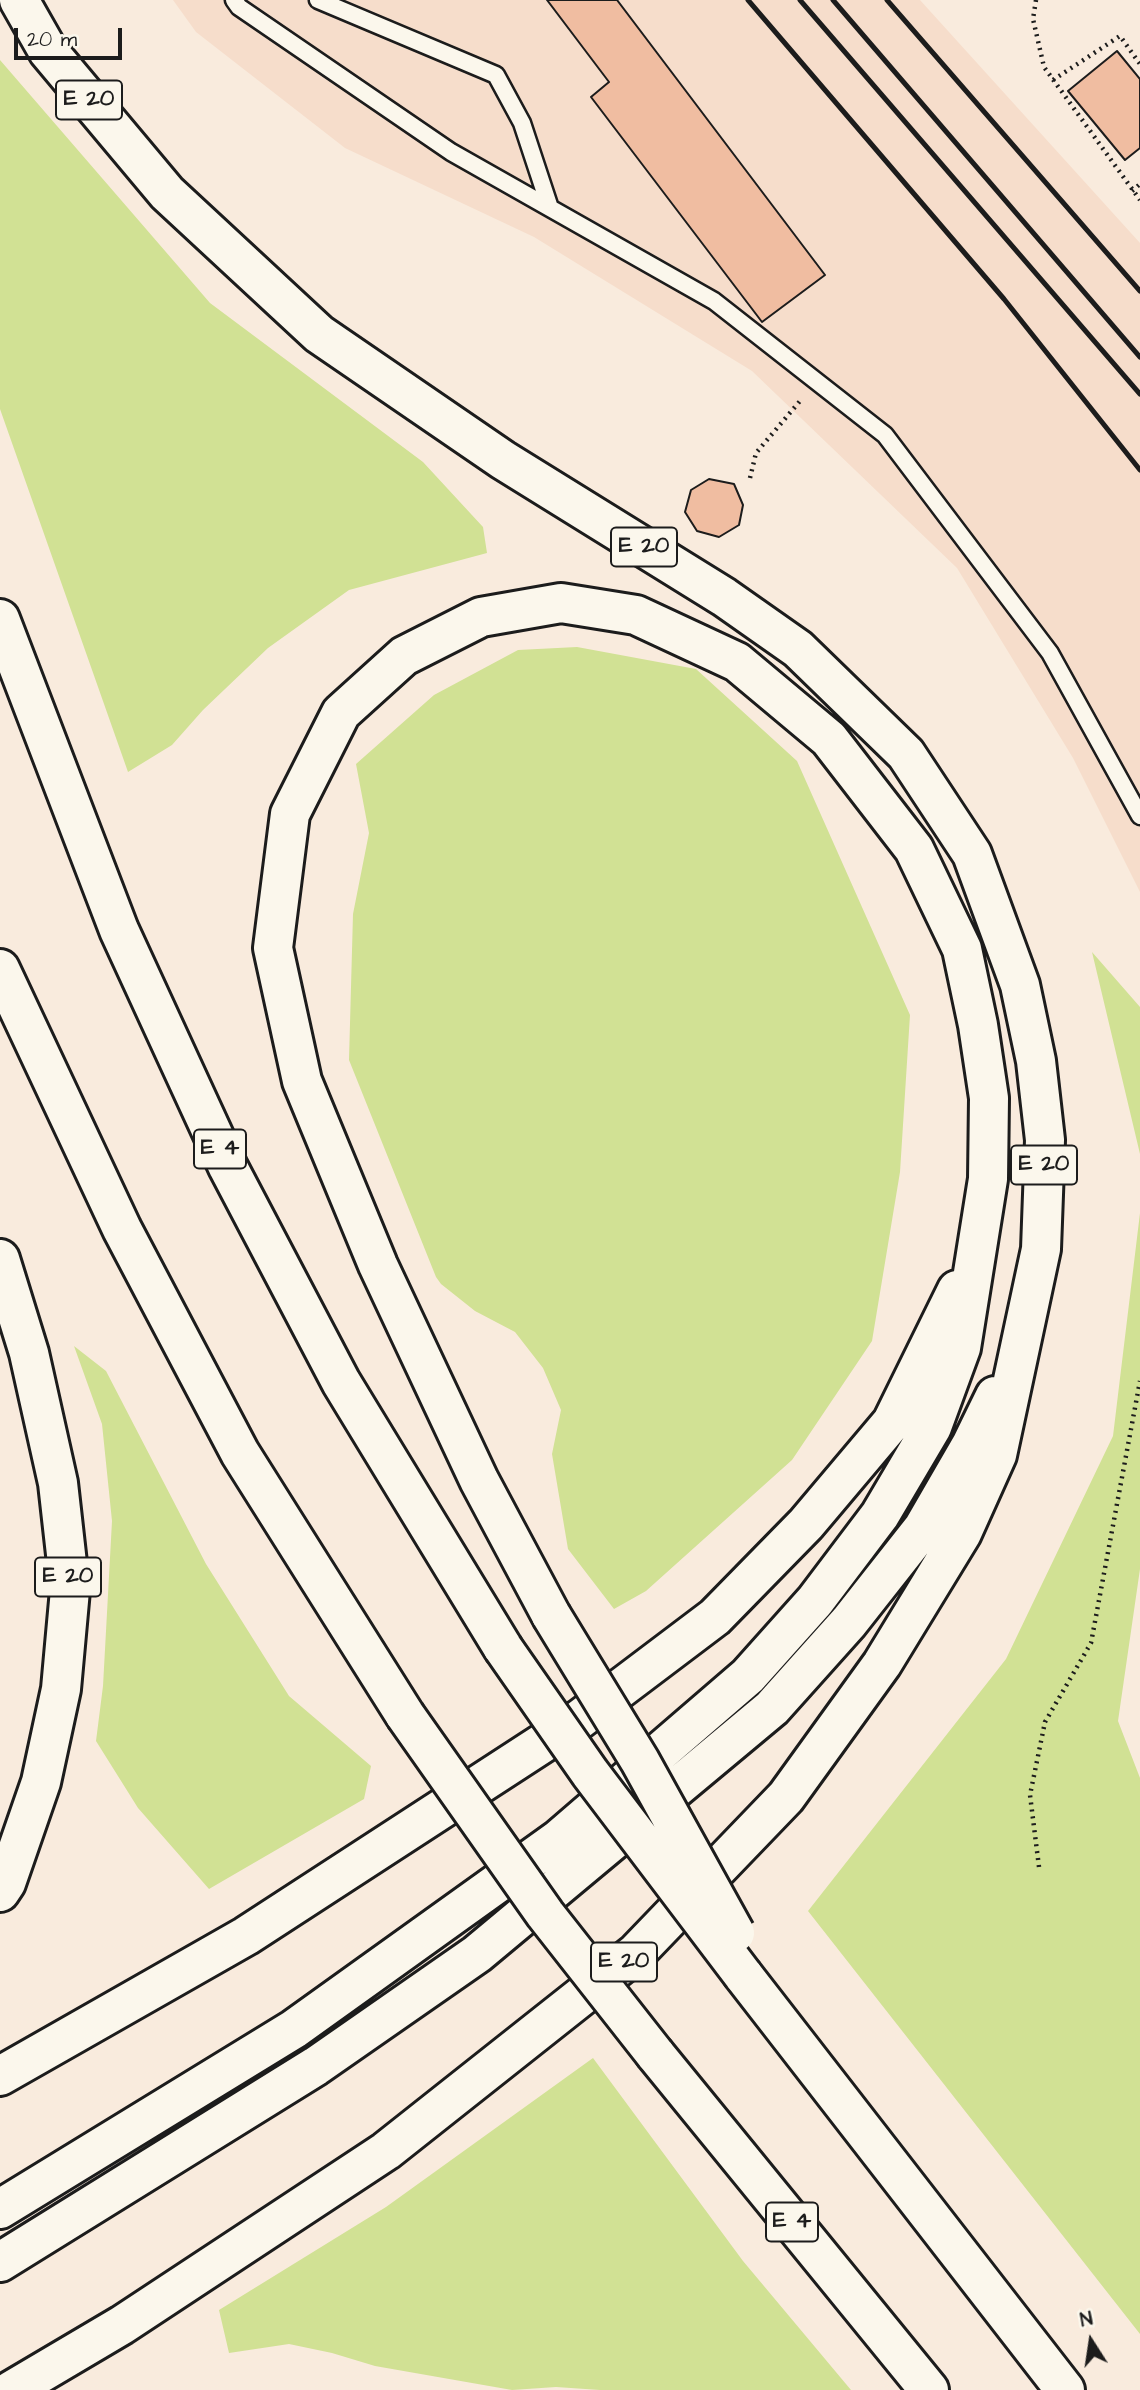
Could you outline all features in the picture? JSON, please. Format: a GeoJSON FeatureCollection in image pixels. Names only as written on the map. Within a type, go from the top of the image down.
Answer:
{"type":"FeatureCollection","features":[{"type":"Feature","properties":{"kind":"highway","name":"E 20"},"geometry":{"type":"LineString","coordinates":[[12,2390],[122,2325],[387,2151],[636,1953],[786,1797],[881,1664],[962,1533],[997,1455],[1041,1249],[1045,1140],[1036,1060],[1020,985],[972,855],[906,754],[798,649],[724,597],[503,460],[319,334],[167,193],[48,51],[19,0]]}},
{"type":"Feature","properties":{"kind":"highway"},"geometry":{"type":"LineString","coordinates":[[0,2208],[282,2036],[327,2005],[559,1839],[748,1676],[815,1601],[880,1515],[932,1427],[961,1348],[988,1179],[989,1098],[978,1025],[962,949],[914,849],[829,739],[737,662],[636,615],[561,603],[481,617],[404,656],[341,713],[290,814],[273,948],[302,1081],[378,1265],[480,1480],[551,1615],[640,1761],[748,1970]]}},
{"type":"Feature","properties":{"kind":"highway","name":"E 4"},"geometry":{"type":"LineString","coordinates":[[0,619],[119,930],[228,1167],[341,1382],[503,1648],[590,1773],[748,1970],[803,2054],[1065,2390]]}},
{"type":"Feature","properties":{"kind":"highway","name":"E 4"},"geometry":{"type":"LineString","coordinates":[[0,969],[122,1229],[240,1452],[405,1715],[545,1914],[655,2054],[929,2390]]}},
{"type":"Feature","properties":{"kind":"highway"},"geometry":{"type":"LineString","coordinates":[[0,2076],[246,1936],[580,1719],[715,1617],[806,1524],[892,1422],[977,1247]]}},
{"type":"Feature","properties":{"kind":"highway","name":"E 20"},"geometry":{"type":"LineString","coordinates":[[0,1259],[29,1353],[58,1483],[70,1590],[61,1689],[41,1782],[6,1882],[0,1892]]}},
{"type":"Feature","properties":{"kind":"highway"},"geometry":{"type":"LineString","coordinates":[[0,2262],[77,2217],[316,2067],[477,1954],[772,1708],[849,1622],[923,1528],[971,1445],[1021,1344]]}},
{"type":"Feature","properties":{"kind":"lane"},"geometry":{"type":"LineString","coordinates":[[234,0],[239,7],[451,152],[714,301],[885,435],[1050,653],[1140,817]]}},
{"type":"Feature","properties":{"kind":"lane"},"geometry":{"type":"LineString","coordinates":[[318,0],[496,75],[522,124],[550,208]]}},
{"type":"Feature","properties":{"kind":"path"},"geometry":{"type":"LineString","coordinates":[[1036,0],[1033,19],[1044,67],[1140,200]]}},
{"type":"Feature","properties":{"kind":"path"},"geometry":{"type":"LineString","coordinates":[[1053,79],[1120,36],[1140,64]]}},
{"type":"Feature","properties":{"kind":"path"},"geometry":{"type":"LineString","coordinates":[[1132,191],[1140,184]]}},
{"type":"Feature","properties":{"kind":"path"},"geometry":{"type":"LineString","coordinates":[[750,478],[756,453],[816,381]]}},
{"type":"Feature","properties":{"kind":"path"},"geometry":{"type":"LineString","coordinates":[[1039,1867],[1030,1796],[1045,1722],[1091,1643],[1140,1381]]}},
{"type":"Feature","properties":{"kind":"shaded area"},"geometry":{"type":"Polygon","coordinates":[[[173,0],[920,0],[1140,243],[1140,892],[1073,758],[957,568],[752,371],[534,237],[345,148],[196,32],[173,0]]]}},
{"type":"Feature","properties":{"kind":"green space"},"geometry":{"type":"Polygon","coordinates":[[[0,60],[210,303],[423,462],[483,527],[487,553],[349,590],[268,648],[203,710],[172,745],[128,772],[0,409],[0,60]]]}},
{"type":"Feature","properties":{"kind":"green space"},"geometry":{"type":"Polygon","coordinates":[[[577,647],[696,669],[797,761],[910,1015],[900,1172],[872,1341],[792,1460],[646,1591],[614,1609],[568,1549],[552,1454],[561,1410],[543,1368],[515,1332],[475,1311],[436,1277],[349,1060],[353,914],[369,833],[356,764],[434,695],[518,650],[577,647]]]}},
{"type":"Feature","properties":{"kind":"green space"},"geometry":{"type":"Polygon","coordinates":[[[1092,952],[1140,1007],[1140,1154],[1092,952]]]}},
{"type":"Feature","properties":{"kind":"green space"},"geometry":{"type":"Polygon","coordinates":[[[1140,1213],[1140,1569],[1118,1721],[1140,1778],[1140,2334],[808,1911],[1006,1659],[1113,1436],[1140,1213]]]}},
{"type":"Feature","properties":{"kind":"green space"},"geometry":{"type":"Polygon","coordinates":[[[74,1346],[106,1371],[206,1564],[289,1696],[371,1766],[364,1799],[209,1889],[138,1808],[96,1741],[103,1686],[112,1521],[102,1424],[74,1346]]]}},
{"type":"Feature","properties":{"kind":"green space"},"geometry":{"type":"Polygon","coordinates":[[[593,2058],[743,2261],[851,2390],[600,2390],[556,2387],[512,2390],[375,2366],[289,2344],[229,2353],[219,2310],[386,2207],[593,2058]]]}},
{"type":"Feature","properties":{"kind":"building"},"geometry":{"type":"Polygon","coordinates":[[[547,0],[617,0],[825,275],[762,322],[591,97],[609,82],[547,0]]]}},
{"type":"Feature","properties":{"kind":"building"},"geometry":{"type":"Polygon","coordinates":[[[1117,51],[1140,79],[1140,148],[1125,160],[1068,91],[1117,51]]]}},
{"type":"Feature","properties":{"kind":"building"},"geometry":{"type":"Polygon","coordinates":[[[709,479],[734,484],[743,505],[739,525],[719,537],[697,531],[685,512],[691,490],[709,479]]]}},
{"type":"Feature","properties":{"kind":"railway"},"geometry":{"type":"LineString","coordinates":[[748,0],[1004,299],[1140,470]]}},
{"type":"Feature","properties":{"kind":"railway"},"geometry":{"type":"LineString","coordinates":[[800,0],[1140,394]]}},
{"type":"Feature","properties":{"kind":"railway"},"geometry":{"type":"LineString","coordinates":[[833,0],[1140,357]]}},
{"type":"Feature","properties":{"kind":"railway"},"geometry":{"type":"LineString","coordinates":[[887,0],[1140,291]]}}]}
